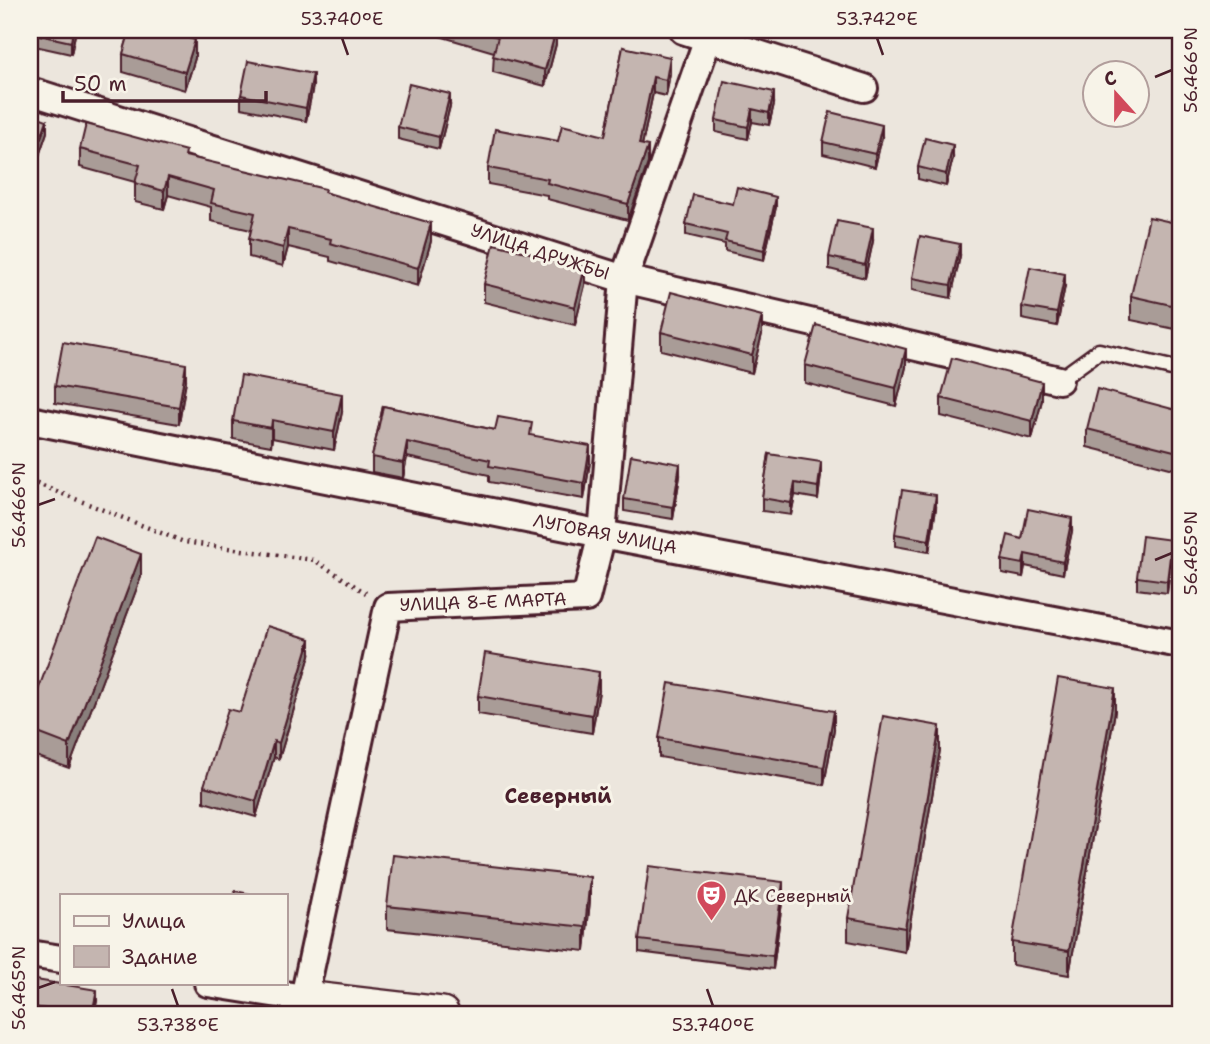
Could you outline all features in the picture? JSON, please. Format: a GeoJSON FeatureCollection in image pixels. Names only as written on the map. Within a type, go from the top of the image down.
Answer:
{"type":"FeatureCollection","features":[{"type":"Feature","properties":{"kind":"street"},"geometry":{"type":"LineString","coordinates":[[683,30],[864,88]]}},
{"type":"Feature","properties":{"kind":"street","name":"УЛИЦА 8-Е МАРТА"},"geometry":{"type":"LineString","coordinates":[[301,1006],[388,607],[586,598],[602,534],[624,279],[708,38]]}},
{"type":"Feature","properties":{"kind":"street","name":"УЛИЦА ДРУЖБЫ"},"geometry":{"type":"LineString","coordinates":[[30,91],[624,279],[1059,380]]}},
{"type":"Feature","properties":{"kind":"street","name":"ЛУГОВАЯ УЛИЦА"},"geometry":{"type":"LineString","coordinates":[[30,420],[602,534],[1180,644]]}},
{"type":"Feature","properties":{"kind":"street"},"geometry":{"type":"LineString","coordinates":[[30,954],[60,959]]}},
{"type":"Feature","properties":{"kind":"street"},"geometry":{"type":"LineString","coordinates":[[212,984],[301,1006],[442,1014]]}},
{"type":"Feature","properties":{"kind":"lane"},"geometry":{"type":"LineString","coordinates":[[1059,380],[1099,351],[1180,370]]}},
{"type":"Feature","properties":{"kind":"path"},"geometry":{"type":"LineString","coordinates":[[30,481],[184,542],[314,560],[388,607]]}},
{"type":"Feature","properties":{"kind":"building"},"geometry":{"type":"Polygon","coordinates":[[[30,30],[73,30],[71,42],[30,33],[30,30]]]}},
{"type":"Feature","properties":{"kind":"building"},"geometry":{"type":"Polygon","coordinates":[[[130,30],[187,30],[185,37],[195,40],[185,72],[123,54],[130,30]]]}},
{"type":"Feature","properties":{"kind":"building"},"geometry":{"type":"Polygon","coordinates":[[[473,30],[556,30],[545,70],[493,56],[498,37],[473,30]]]}},
{"type":"Feature","properties":{"kind":"building"},"geometry":{"type":"Polygon","coordinates":[[[623,47],[670,57],[666,80],[653,77],[639,144],[648,146],[628,204],[547,183],[548,179],[488,168],[495,129],[558,141],[562,125],[605,136],[623,47]]]}},
{"type":"Feature","properties":{"kind":"building"},"geometry":{"type":"Polygon","coordinates":[[[248,61],[313,74],[306,108],[241,95],[248,61]]]}},
{"type":"Feature","properties":{"kind":"building"},"geometry":{"type":"Polygon","coordinates":[[[724,81],[774,92],[769,113],[752,109],[748,127],[716,120],[724,81]]]}},
{"type":"Feature","properties":{"kind":"building"},"geometry":{"type":"Polygon","coordinates":[[[409,84],[450,94],[439,137],[398,127],[409,84]]]}},
{"type":"Feature","properties":{"kind":"building"},"geometry":{"type":"Polygon","coordinates":[[[830,112],[882,125],[875,154],[823,142],[830,112]]]}},
{"type":"Feature","properties":{"kind":"building"},"geometry":{"type":"Polygon","coordinates":[[[30,114],[47,120],[31,167],[30,167],[30,114]]]}},
{"type":"Feature","properties":{"kind":"building"},"geometry":{"type":"Polygon","coordinates":[[[86,124],[186,151],[185,156],[325,189],[324,192],[431,223],[418,268],[330,243],[331,239],[288,229],[283,248],[249,239],[255,213],[211,203],[214,190],[168,177],[164,191],[135,183],[140,165],[80,149],[86,124]]]}},
{"type":"Feature","properties":{"kind":"building"},"geometry":{"type":"Polygon","coordinates":[[[925,138],[953,145],[946,174],[918,167],[925,138]]]}},
{"type":"Feature","properties":{"kind":"building"},"geometry":{"type":"Polygon","coordinates":[[[737,187],[776,197],[764,250],[725,241],[727,234],[686,224],[693,195],[733,204],[737,187]]]}},
{"type":"Feature","properties":{"kind":"building"},"geometry":{"type":"Polygon","coordinates":[[[1149,217],[1180,224],[1180,307],[1131,296],[1149,217]]]}},
{"type":"Feature","properties":{"kind":"building"},"geometry":{"type":"Polygon","coordinates":[[[837,221],[873,228],[865,265],[829,257],[837,221]]]}},
{"type":"Feature","properties":{"kind":"building"},"geometry":{"type":"Polygon","coordinates":[[[920,236],[960,244],[951,285],[912,278],[920,236]]]}},
{"type":"Feature","properties":{"kind":"building"},"geometry":{"type":"Polygon","coordinates":[[[494,244],[585,267],[575,307],[484,284],[494,244]]]}},
{"type":"Feature","properties":{"kind":"building"},"geometry":{"type":"Polygon","coordinates":[[[1030,267],[1065,274],[1057,313],[1022,307],[1030,267]]]}},
{"type":"Feature","properties":{"kind":"building"},"geometry":{"type":"Polygon","coordinates":[[[671,292],[762,316],[752,355],[661,332],[671,292]]]}},
{"type":"Feature","properties":{"kind":"building"},"geometry":{"type":"Polygon","coordinates":[[[816,325],[906,349],[896,388],[805,365],[816,325]]]}},
{"type":"Feature","properties":{"kind":"building"},"geometry":{"type":"Polygon","coordinates":[[[63,342],[186,364],[179,407],[55,386],[63,342]]]}},
{"type":"Feature","properties":{"kind":"building"},"geometry":{"type":"Polygon","coordinates":[[[952,358],[1042,382],[1032,421],[941,398],[952,358]]]}},
{"type":"Feature","properties":{"kind":"building"},"geometry":{"type":"Polygon","coordinates":[[[241,375],[342,394],[334,432],[272,420],[271,428],[233,421],[241,375]]]}},
{"type":"Feature","properties":{"kind":"building"},"geometry":{"type":"Polygon","coordinates":[[[1097,389],[1180,411],[1178,452],[1087,429],[1097,389]]]}},
{"type":"Feature","properties":{"kind":"building"},"geometry":{"type":"Polygon","coordinates":[[[383,406],[495,430],[498,417],[532,423],[530,435],[590,446],[584,483],[489,466],[490,460],[407,442],[403,463],[372,457],[383,406]]]}},
{"type":"Feature","properties":{"kind":"building"},"geometry":{"type":"Polygon","coordinates":[[[769,454],[821,462],[818,487],[795,483],[791,503],[762,498],[769,454]]]}},
{"type":"Feature","properties":{"kind":"building"},"geometry":{"type":"Polygon","coordinates":[[[631,455],[680,464],[673,507],[624,499],[631,455]]]}},
{"type":"Feature","properties":{"kind":"building"},"geometry":{"type":"Polygon","coordinates":[[[902,490],[936,495],[929,540],[895,534],[902,490]]]}},
{"type":"Feature","properties":{"kind":"building"},"geometry":{"type":"Polygon","coordinates":[[[1028,509],[1072,518],[1063,562],[1025,554],[1023,564],[1002,560],[1008,535],[1022,539],[1028,509]]]}},
{"type":"Feature","properties":{"kind":"building"},"geometry":{"type":"Polygon","coordinates":[[[1142,536],[1172,540],[1167,581],[1137,577],[1142,536]]]}},
{"type":"Feature","properties":{"kind":"building"},"geometry":{"type":"Polygon","coordinates":[[[95,537],[141,554],[69,745],[30,730],[30,712],[95,537]]]}},
{"type":"Feature","properties":{"kind":"building"},"geometry":{"type":"Polygon","coordinates":[[[267,626],[310,639],[279,743],[274,741],[256,801],[204,786],[228,709],[240,712],[267,626]]]}},
{"type":"Feature","properties":{"kind":"building"},"geometry":{"type":"Polygon","coordinates":[[[485,653],[599,672],[592,715],[478,696],[485,653]]]}},
{"type":"Feature","properties":{"kind":"building"},"geometry":{"type":"Polygon","coordinates":[[[1058,678],[1115,688],[1069,951],[1012,942],[1058,678]]]}},
{"type":"Feature","properties":{"kind":"building"},"geometry":{"type":"Polygon","coordinates":[[[669,683],[834,711],[824,767],[659,738],[669,683]]]}},
{"type":"Feature","properties":{"kind":"building"},"geometry":{"type":"Polygon","coordinates":[[[883,716],[940,726],[905,928],[848,918],[883,716]]]}},
{"type":"Feature","properties":{"kind":"building"},"geometry":{"type":"Polygon","coordinates":[[[393,855],[590,877],[585,927],[387,906],[393,855]]]}},
{"type":"Feature","properties":{"kind":"building","name":"ДК Северный"},"geometry":{"type":"Polygon","coordinates":[[[649,866],[783,882],[773,956],[639,940],[649,866]]]}},
{"type":"Feature","properties":{"kind":"building"},"geometry":{"type":"Polygon","coordinates":[[[30,979],[97,990],[92,1014],[33,1007],[30,1014],[30,979]]]}},
{"type":"Feature","properties":{"kind":"place","name":"ДК Северный"},"geometry":{"type":"Point","coordinates":[711,923]}},
{"type":"Feature","properties":{"kind":"district","name":"Северный"},"geometry":{"type":"Point","coordinates":[558,796]}}]}
